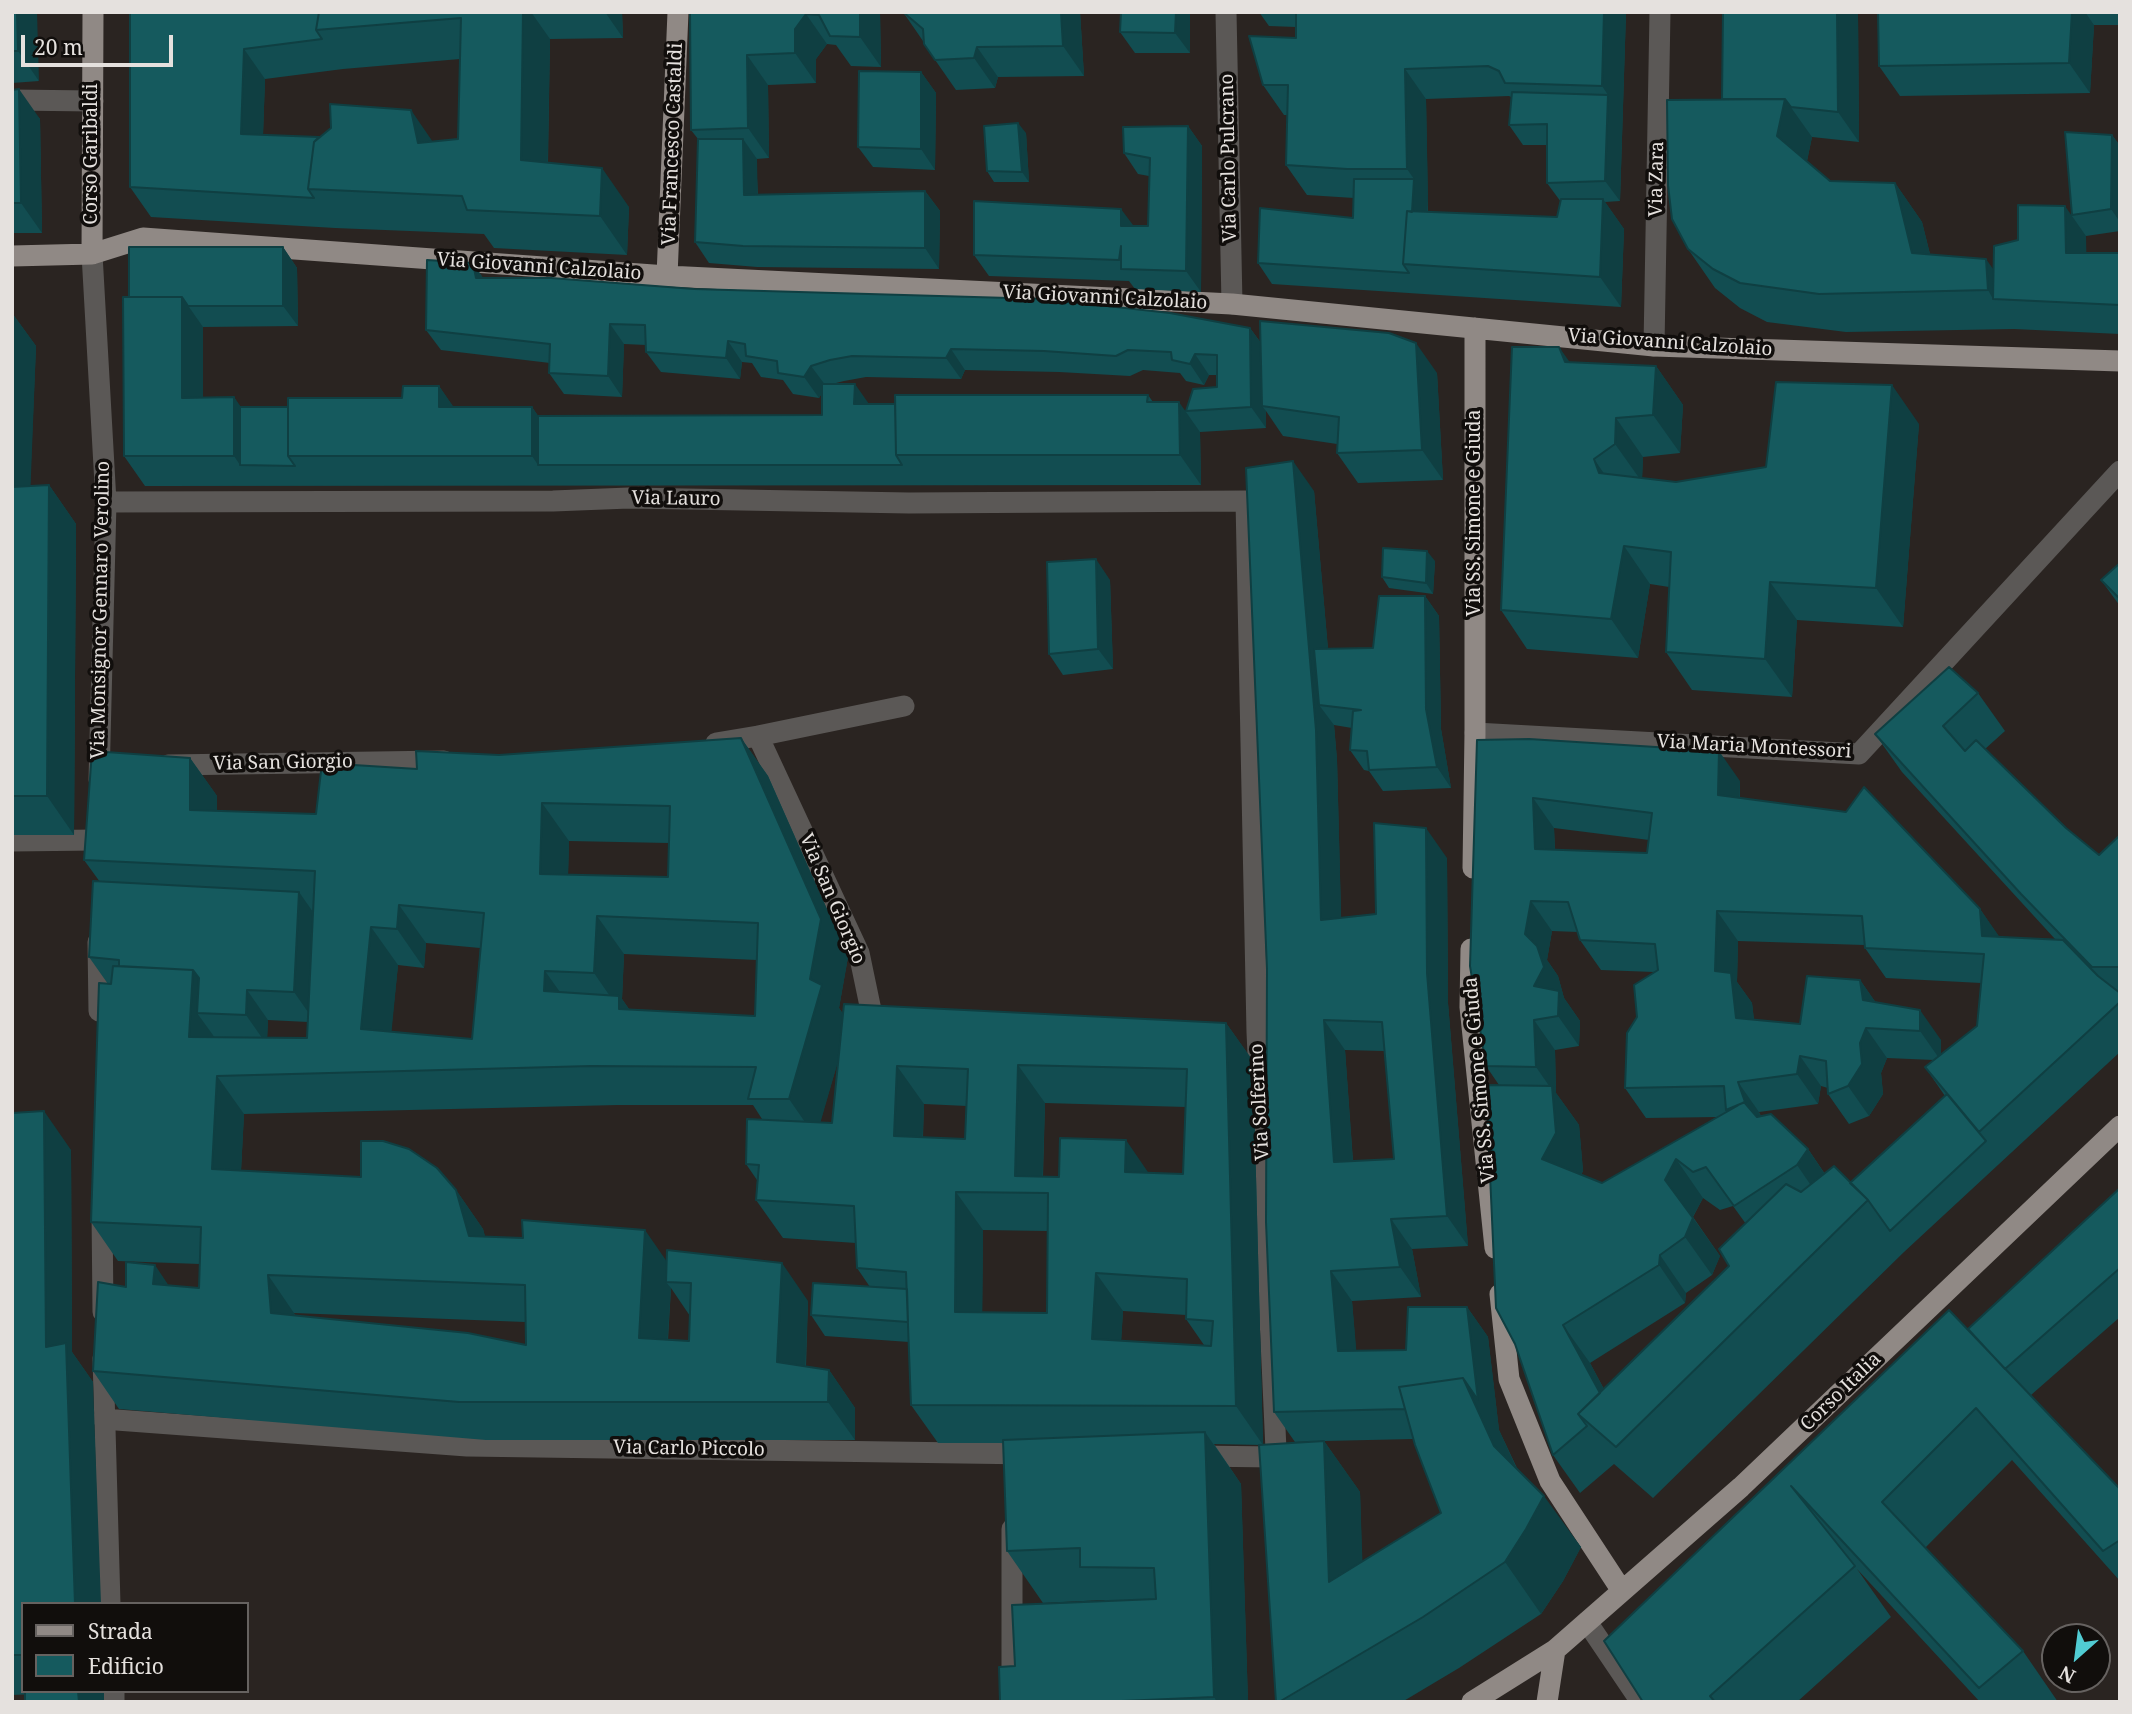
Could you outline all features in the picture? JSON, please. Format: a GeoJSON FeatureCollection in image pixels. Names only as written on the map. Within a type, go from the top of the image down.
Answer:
{"type":"FeatureCollection","features":[{"type":"Feature","properties":{"kind":"main road","name":"Corso Garibaldi"},"geometry":{"type":"LineString","coordinates":[[92,254],[93,12]]}},
{"type":"Feature","properties":{"kind":"main road","name":"Via Francesco Castaldi"},"geometry":{"type":"LineString","coordinates":[[667,276],[678,12]]}},
{"type":"Feature","properties":{"kind":"main road","name":"Via Giovanni Calzolaio"},"geometry":{"type":"LineString","coordinates":[[12,256],[92,254],[143,238],[667,276],[1232,304],[1654,345],[2120,361]]}},
{"type":"Feature","properties":{"kind":"main road","name":"Via SS. Simone e Giuda"},"geometry":{"type":"LineString","coordinates":[[1473,883],[1475,328]]}},
{"type":"Feature","properties":{"kind":"main road","name":"Via SS. Simone e Giuda"},"geometry":{"type":"LineString","coordinates":[[1472,924],[1470,1006],[1509,1379],[1550,1481],[1622,1591]]}},
{"type":"Feature","properties":{"kind":"main road","name":"Corso Italia"},"geometry":{"type":"LineString","coordinates":[[1472,1702],[1555,1650],[1741,1487],[2120,1126]]}},
{"type":"Feature","properties":{"kind":"main road"},"geometry":{"type":"LineString","coordinates":[[1547,1702],[1555,1650]]}},
{"type":"Feature","properties":{"kind":"street","name":"Via Carlo Pulcrano"},"geometry":{"type":"LineString","coordinates":[[1226,12],[1232,304]]}},
{"type":"Feature","properties":{"kind":"street","name":"Via Zara"},"geometry":{"type":"LineString","coordinates":[[1654,345],[1660,12]]}},
{"type":"Feature","properties":{"kind":"street"},"geometry":{"type":"LineString","coordinates":[[12,100],[93,101]]}},
{"type":"Feature","properties":{"kind":"street","name":"Via Monsignor Gennaro Verolino"},"geometry":{"type":"LineString","coordinates":[[92,254],[106,502],[106,766],[98,809],[97,867]]}},
{"type":"Feature","properties":{"kind":"street","name":"Via Maria Montessori"},"geometry":{"type":"LineString","coordinates":[[1475,733],[1859,754],[2120,471]]}},
{"type":"Feature","properties":{"kind":"street","name":"Via Lauro"},"geometry":{"type":"LineString","coordinates":[[106,502],[553,501],[629,498],[909,503],[1246,501]]}},
{"type":"Feature","properties":{"kind":"street","name":"Via Solferino"},"geometry":{"type":"LineString","coordinates":[[1246,501],[1250,1032],[1278,1497]]}},
{"type":"Feature","properties":{"kind":"street"},"geometry":{"type":"LineString","coordinates":[[692,746],[758,736],[904,706]]}},
{"type":"Feature","properties":{"kind":"street","name":"Via San Giorgio"},"geometry":{"type":"LineString","coordinates":[[758,736],[859,953],[873,1020],[897,1030],[911,1030]]}},
{"type":"Feature","properties":{"kind":"street","name":"Via San Giorgio"},"geometry":{"type":"LineString","coordinates":[[141,766],[460,761]]}},
{"type":"Feature","properties":{"kind":"street"},"geometry":{"type":"LineString","coordinates":[[12,841],[97,840]]}},
{"type":"Feature","properties":{"kind":"street"},"geometry":{"type":"LineString","coordinates":[[98,920],[100,1027]]}},
{"type":"Feature","properties":{"kind":"street"},"geometry":{"type":"LineString","coordinates":[[102,1189],[103,1419],[110,1602]]}},
{"type":"Feature","properties":{"kind":"street","name":"Via Carlo Piccolo"},"geometry":{"type":"LineString","coordinates":[[103,1419],[467,1446],[1013,1461],[1054,1454]]}},
{"type":"Feature","properties":{"kind":"street"},"geometry":{"type":"LineString","coordinates":[[1179,1455],[1276,1457]]}},
{"type":"Feature","properties":{"kind":"street"},"geometry":{"type":"LineString","coordinates":[[1012,1702],[1013,1509]]}},
{"type":"Feature","properties":{"kind":"street"},"geometry":{"type":"LineString","coordinates":[[1587,1622],[1641,1702]]}},
{"type":"Feature","properties":{"kind":"building"},"geometry":{"type":"Polygon","coordinates":[[[12,12],[17,12],[18,51],[12,51],[12,12]]]}},
{"type":"Feature","properties":{"kind":"building"},"geometry":{"type":"Polygon","coordinates":[[[130,12],[319,12],[316,30],[322,39],[244,49],[241,134],[319,137],[314,142],[308,189],[314,198],[130,187],[130,12]]]}},
{"type":"Feature","properties":{"kind":"building"},"geometry":{"type":"Polygon","coordinates":[[[319,12],[523,12],[521,160],[602,168],[600,216],[467,210],[462,196],[308,189],[314,142],[331,128],[330,104],[411,110],[418,143],[458,139],[461,18],[316,30],[319,12]]]}},
{"type":"Feature","properties":{"kind":"building"},"geometry":{"type":"Polygon","coordinates":[[[690,12],[860,12],[860,37],[830,36],[819,15],[806,14],[795,29],[795,53],[747,55],[748,128],[691,130],[690,12]]]}},
{"type":"Feature","properties":{"kind":"building"},"geometry":{"type":"Polygon","coordinates":[[[903,12],[1061,12],[1063,46],[977,47],[974,58],[935,60],[924,44],[923,29],[903,12]]]}},
{"type":"Feature","properties":{"kind":"building"},"geometry":{"type":"Polygon","coordinates":[[[1121,12],[1176,12],[1175,33],[1120,32],[1121,12]]]}},
{"type":"Feature","properties":{"kind":"building"},"geometry":{"type":"Polygon","coordinates":[[[1296,12],[1604,12],[1602,86],[1505,83],[1499,71],[1488,66],[1405,69],[1407,169],[1286,165],[1288,85],[1263,85],[1249,36],[1296,38],[1296,12]]]}},
{"type":"Feature","properties":{"kind":"building"},"geometry":{"type":"Polygon","coordinates":[[[1723,12],[1837,12],[1838,112],[1791,107],[1785,99],[1722,99],[1723,12]]]}},
{"type":"Feature","properties":{"kind":"building"},"geometry":{"type":"Polygon","coordinates":[[[1878,12],[2072,12],[2069,63],[1879,66],[1878,12]]]}},
{"type":"Feature","properties":{"kind":"building"},"geometry":{"type":"Polygon","coordinates":[[[859,71],[921,72],[921,149],[858,147],[859,71]]]}},
{"type":"Feature","properties":{"kind":"building"},"geometry":{"type":"Polygon","coordinates":[[[19,89],[21,203],[12,203],[12,90],[19,89]]]}},
{"type":"Feature","properties":{"kind":"building"},"geometry":{"type":"Polygon","coordinates":[[[1512,92],[1608,95],[1605,181],[1547,183],[1547,124],[1509,125],[1512,92]]]}},
{"type":"Feature","properties":{"kind":"building"},"geometry":{"type":"Polygon","coordinates":[[[1785,99],[1777,136],[1830,181],[1895,183],[1912,253],[1986,259],[1988,290],[1819,294],[1740,283],[1713,269],[1688,249],[1672,219],[1668,185],[1667,100],[1785,99]]]}},
{"type":"Feature","properties":{"kind":"building"},"geometry":{"type":"Polygon","coordinates":[[[1018,123],[1022,172],[987,171],[984,126],[1018,123]]]}},
{"type":"Feature","properties":{"kind":"building"},"geometry":{"type":"Polygon","coordinates":[[[1188,126],[1186,271],[1121,269],[1121,246],[1119,260],[974,255],[974,201],[1121,209],[1121,226],[1148,226],[1150,158],[1124,153],[1123,127],[1188,126]]]}},
{"type":"Feature","properties":{"kind":"building"},"geometry":{"type":"Polygon","coordinates":[[[2065,132],[2112,135],[2111,209],[2072,215],[2065,132]]]}},
{"type":"Feature","properties":{"kind":"building"},"geometry":{"type":"Polygon","coordinates":[[[698,139],[743,139],[744,195],[925,191],[925,248],[743,246],[695,242],[698,139]]]}},
{"type":"Feature","properties":{"kind":"building"},"geometry":{"type":"Polygon","coordinates":[[[1354,179],[1414,179],[1412,212],[1407,211],[1403,264],[1409,273],[1258,263],[1260,208],[1353,218],[1354,179]]]}},
{"type":"Feature","properties":{"kind":"building"},"geometry":{"type":"Polygon","coordinates":[[[1561,199],[1603,199],[1600,277],[1403,264],[1407,211],[1557,217],[1561,199]]]}},
{"type":"Feature","properties":{"kind":"building"},"geometry":{"type":"Polygon","coordinates":[[[2018,205],[2065,206],[2066,253],[2120,253],[2120,305],[1993,299],[1994,246],[2018,240],[2018,205]]]}},
{"type":"Feature","properties":{"kind":"building"},"geometry":{"type":"Polygon","coordinates":[[[129,247],[283,247],[283,306],[188,306],[182,297],[129,297],[129,247]]]}},
{"type":"Feature","properties":{"kind":"building"},"geometry":{"type":"Polygon","coordinates":[[[427,260],[473,263],[476,278],[551,278],[694,289],[1044,299],[1170,313],[1250,328],[1251,407],[1186,411],[1193,389],[1217,387],[1217,355],[1195,354],[1190,364],[1172,360],[1171,352],[1128,350],[1116,356],[951,349],[946,358],[852,356],[830,360],[811,366],[804,377],[778,373],[777,361],[746,356],[745,344],[728,341],[726,358],[646,352],[645,325],[610,324],[608,376],[549,373],[550,344],[426,330],[427,260]]]}},
{"type":"Feature","properties":{"kind":"building"},"geometry":{"type":"Polygon","coordinates":[[[123,297],[182,297],[182,398],[234,397],[234,456],[124,456],[123,297]]]}},
{"type":"Feature","properties":{"kind":"building"},"geometry":{"type":"Polygon","coordinates":[[[1260,321],[1389,333],[1416,343],[1422,450],[1337,453],[1339,417],[1262,406],[1260,321]]]}},
{"type":"Feature","properties":{"kind":"building"},"geometry":{"type":"Polygon","coordinates":[[[1512,347],[1559,347],[1565,362],[1656,366],[1653,415],[1616,418],[1615,444],[1594,459],[1599,473],[1676,482],[1766,467],[1776,382],[1892,385],[1876,588],[1770,582],[1765,659],[1666,652],[1671,552],[1624,546],[1611,619],[1501,610],[1512,347]]]}},
{"type":"Feature","properties":{"kind":"building"},"geometry":{"type":"Polygon","coordinates":[[[822,384],[855,384],[854,404],[895,404],[896,455],[902,465],[538,465],[538,416],[822,415],[822,384]]]}},
{"type":"Feature","properties":{"kind":"building"},"geometry":{"type":"Polygon","coordinates":[[[403,386],[439,386],[439,407],[532,407],[532,456],[288,456],[288,398],[402,398],[403,386]]]}},
{"type":"Feature","properties":{"kind":"building"},"geometry":{"type":"Polygon","coordinates":[[[895,395],[1148,395],[1147,402],[1179,402],[1180,455],[896,455],[895,395]]]}},
{"type":"Feature","properties":{"kind":"building"},"geometry":{"type":"Polygon","coordinates":[[[240,407],[288,407],[288,456],[295,466],[240,465],[240,407]]]}},
{"type":"Feature","properties":{"kind":"building"},"geometry":{"type":"Polygon","coordinates":[[[1293,461],[1316,730],[1321,920],[1376,914],[1374,823],[1426,828],[1427,973],[1447,1216],[1391,1219],[1400,1267],[1331,1271],[1338,1351],[1406,1350],[1408,1307],[1467,1307],[1478,1400],[1463,1378],[1399,1387],[1405,1409],[1274,1412],[1266,1222],[1267,969],[1246,468],[1293,461]],[[1324,1020],[1334,1162],[1394,1159],[1382,1022],[1324,1020]]]}},
{"type":"Feature","properties":{"kind":"building"},"geometry":{"type":"Polygon","coordinates":[[[49,485],[47,796],[12,796],[12,487],[49,485]]]}},
{"type":"Feature","properties":{"kind":"building"},"geometry":{"type":"Polygon","coordinates":[[[1383,548],[1427,551],[1426,583],[1382,577],[1383,548]]]}},
{"type":"Feature","properties":{"kind":"building"},"geometry":{"type":"Polygon","coordinates":[[[1096,559],[1098,649],[1049,654],[1047,562],[1096,559]]]}},
{"type":"Feature","properties":{"kind":"building"},"geometry":{"type":"Polygon","coordinates":[[[2120,563],[2120,599],[2101,580],[2120,563]]]}},
{"type":"Feature","properties":{"kind":"building"},"geometry":{"type":"Polygon","coordinates":[[[1379,596],[1425,596],[1426,709],[1437,767],[1369,770],[1367,751],[1350,750],[1353,711],[1361,710],[1319,705],[1314,649],[1373,648],[1379,596]]]}},
{"type":"Feature","properties":{"kind":"building"},"geometry":{"type":"Polygon","coordinates":[[[1949,667],[1978,693],[1943,726],[1965,751],[1976,740],[2066,828],[2099,855],[2120,835],[2120,967],[2092,967],[2021,894],[1875,734],[1949,667]]]}},
{"type":"Feature","properties":{"kind":"building"},"geometry":{"type":"Polygon","coordinates":[[[741,738],[821,919],[810,979],[822,985],[789,1099],[748,1099],[756,1067],[591,1066],[217,1076],[212,1169],[361,1177],[361,1141],[383,1141],[409,1149],[437,1168],[456,1190],[469,1236],[523,1238],[522,1220],[645,1230],[639,1338],[689,1341],[691,1283],[666,1282],[667,1250],[782,1263],[777,1362],[829,1370],[828,1402],[459,1402],[93,1371],[98,1282],[126,1287],[126,1262],[155,1265],[153,1284],[199,1288],[201,1227],[91,1222],[99,983],[111,984],[113,966],[193,970],[189,1037],[307,1038],[315,871],[84,860],[92,751],[190,758],[190,810],[316,814],[322,763],[417,769],[416,751],[499,755],[741,738]],[[542,803],[540,874],[668,877],[670,806],[542,803]],[[399,905],[397,929],[371,927],[361,1029],[472,1039],[484,913],[399,905]],[[597,916],[594,973],[545,971],[544,991],[619,996],[619,1009],[755,1016],[758,923],[597,916]],[[268,1275],[271,1313],[468,1333],[526,1345],[525,1285],[268,1275]]]}},
{"type":"Feature","properties":{"kind":"building"},"geometry":{"type":"Polygon","coordinates":[[[1529,739],[1719,751],[1718,795],[1846,812],[1864,787],[1980,909],[1982,936],[2063,940],[2098,976],[2120,993],[2120,1002],[1979,1132],[1925,1067],[1977,1026],[1984,954],[1865,948],[1862,916],[1717,911],[1715,971],[1731,973],[1736,1018],[1800,1024],[1807,976],[1860,980],[1863,1000],[1920,1010],[1920,1031],[1866,1028],[1860,1043],[1862,1064],[1848,1086],[1828,1094],[1826,1061],[1800,1056],[1797,1074],[1738,1082],[1745,1102],[1726,1110],[1724,1086],[1625,1088],[1627,1033],[1637,1017],[1634,985],[1658,970],[1655,944],[1580,940],[1568,902],[1531,901],[1525,934],[1537,946],[1544,967],[1534,986],[1559,991],[1558,1016],[1534,1020],[1536,1067],[1486,1066],[1470,966],[1477,740],[1529,739]],[[1533,798],[1535,849],[1647,853],[1652,813],[1533,798]]]}},
{"type":"Feature","properties":{"kind":"building"},"geometry":{"type":"Polygon","coordinates":[[[93,881],[299,892],[294,992],[247,990],[246,1015],[197,1013],[199,978],[193,970],[119,966],[119,960],[89,957],[93,881]]]}},
{"type":"Feature","properties":{"kind":"building"},"geometry":{"type":"Polygon","coordinates":[[[844,1004],[1226,1023],[1236,1406],[911,1405],[906,1272],[857,1268],[854,1206],[756,1200],[759,1165],[746,1164],[747,1119],[832,1123],[844,1004]],[[1018,1065],[1015,1176],[1059,1177],[1060,1138],[1126,1140],[1125,1172],[1183,1174],[1187,1069],[1018,1065]],[[897,1066],[894,1136],[965,1139],[968,1069],[897,1066]],[[956,1192],[955,1312],[1047,1313],[1048,1193],[956,1192]],[[1096,1273],[1092,1339],[1211,1346],[1213,1321],[1186,1319],[1187,1279],[1096,1273]]]}},
{"type":"Feature","properties":{"kind":"building"},"geometry":{"type":"Polygon","coordinates":[[[1486,1085],[1552,1086],[1556,1133],[1542,1159],[1602,1183],[1744,1102],[1757,1117],[1771,1114],[1808,1149],[1797,1165],[1734,1206],[1706,1167],[1693,1172],[1676,1159],[1665,1180],[1693,1218],[1685,1237],[1660,1255],[1659,1265],[1563,1325],[1600,1393],[1578,1414],[1587,1426],[1553,1455],[1515,1344],[1496,1308],[1486,1085]]]}},
{"type":"Feature","properties":{"kind":"building"},"geometry":{"type":"Polygon","coordinates":[[[1947,1094],[1986,1141],[1890,1231],[1868,1200],[1850,1183],[1947,1094]]]}},
{"type":"Feature","properties":{"kind":"building"},"geometry":{"type":"Polygon","coordinates":[[[44,1111],[46,1347],[66,1343],[75,1602],[21,1602],[21,1655],[12,1655],[12,1113],[44,1111]]]}},
{"type":"Feature","properties":{"kind":"building"},"geometry":{"type":"Polygon","coordinates":[[[1834,1166],[1868,1200],[1616,1447],[1578,1414],[1729,1266],[1719,1249],[1786,1184],[1801,1192],[1834,1166]]]}},
{"type":"Feature","properties":{"kind":"building"},"geometry":{"type":"Polygon","coordinates":[[[2120,1188],[2120,1268],[2005,1369],[1968,1329],[2120,1188]]]}},
{"type":"Feature","properties":{"kind":"building"},"geometry":{"type":"Polygon","coordinates":[[[813,1283],[907,1289],[908,1322],[811,1315],[813,1283]]]}},
{"type":"Feature","properties":{"kind":"building"},"geometry":{"type":"Polygon","coordinates":[[[1949,1310],[2120,1489],[2120,1540],[2103,1551],[1976,1408],[1882,1502],[2023,1651],[1979,1688],[1791,1486],[1855,1566],[1710,1696],[1715,1702],[1643,1702],[1604,1641],[1949,1310]]]}},
{"type":"Feature","properties":{"kind":"building"},"geometry":{"type":"Polygon","coordinates":[[[1463,1378],[1494,1446],[1544,1496],[1526,1529],[1505,1562],[1423,1617],[1276,1702],[1259,1445],[1324,1441],[1329,1582],[1441,1513],[1415,1445],[1399,1387],[1463,1378]]]}},
{"type":"Feature","properties":{"kind":"building"},"geometry":{"type":"Polygon","coordinates":[[[1205,1432],[1214,1697],[1099,1702],[1000,1702],[999,1667],[1015,1666],[1012,1605],[1156,1599],[1154,1568],[1080,1567],[1080,1548],[1007,1551],[1003,1440],[1205,1432]]]}},
{"type":"Feature","properties":{"kind":"building"},"geometry":{"type":"Polygon","coordinates":[[[25,1693],[78,1693],[79,1702],[25,1702],[25,1693]]]}}]}
